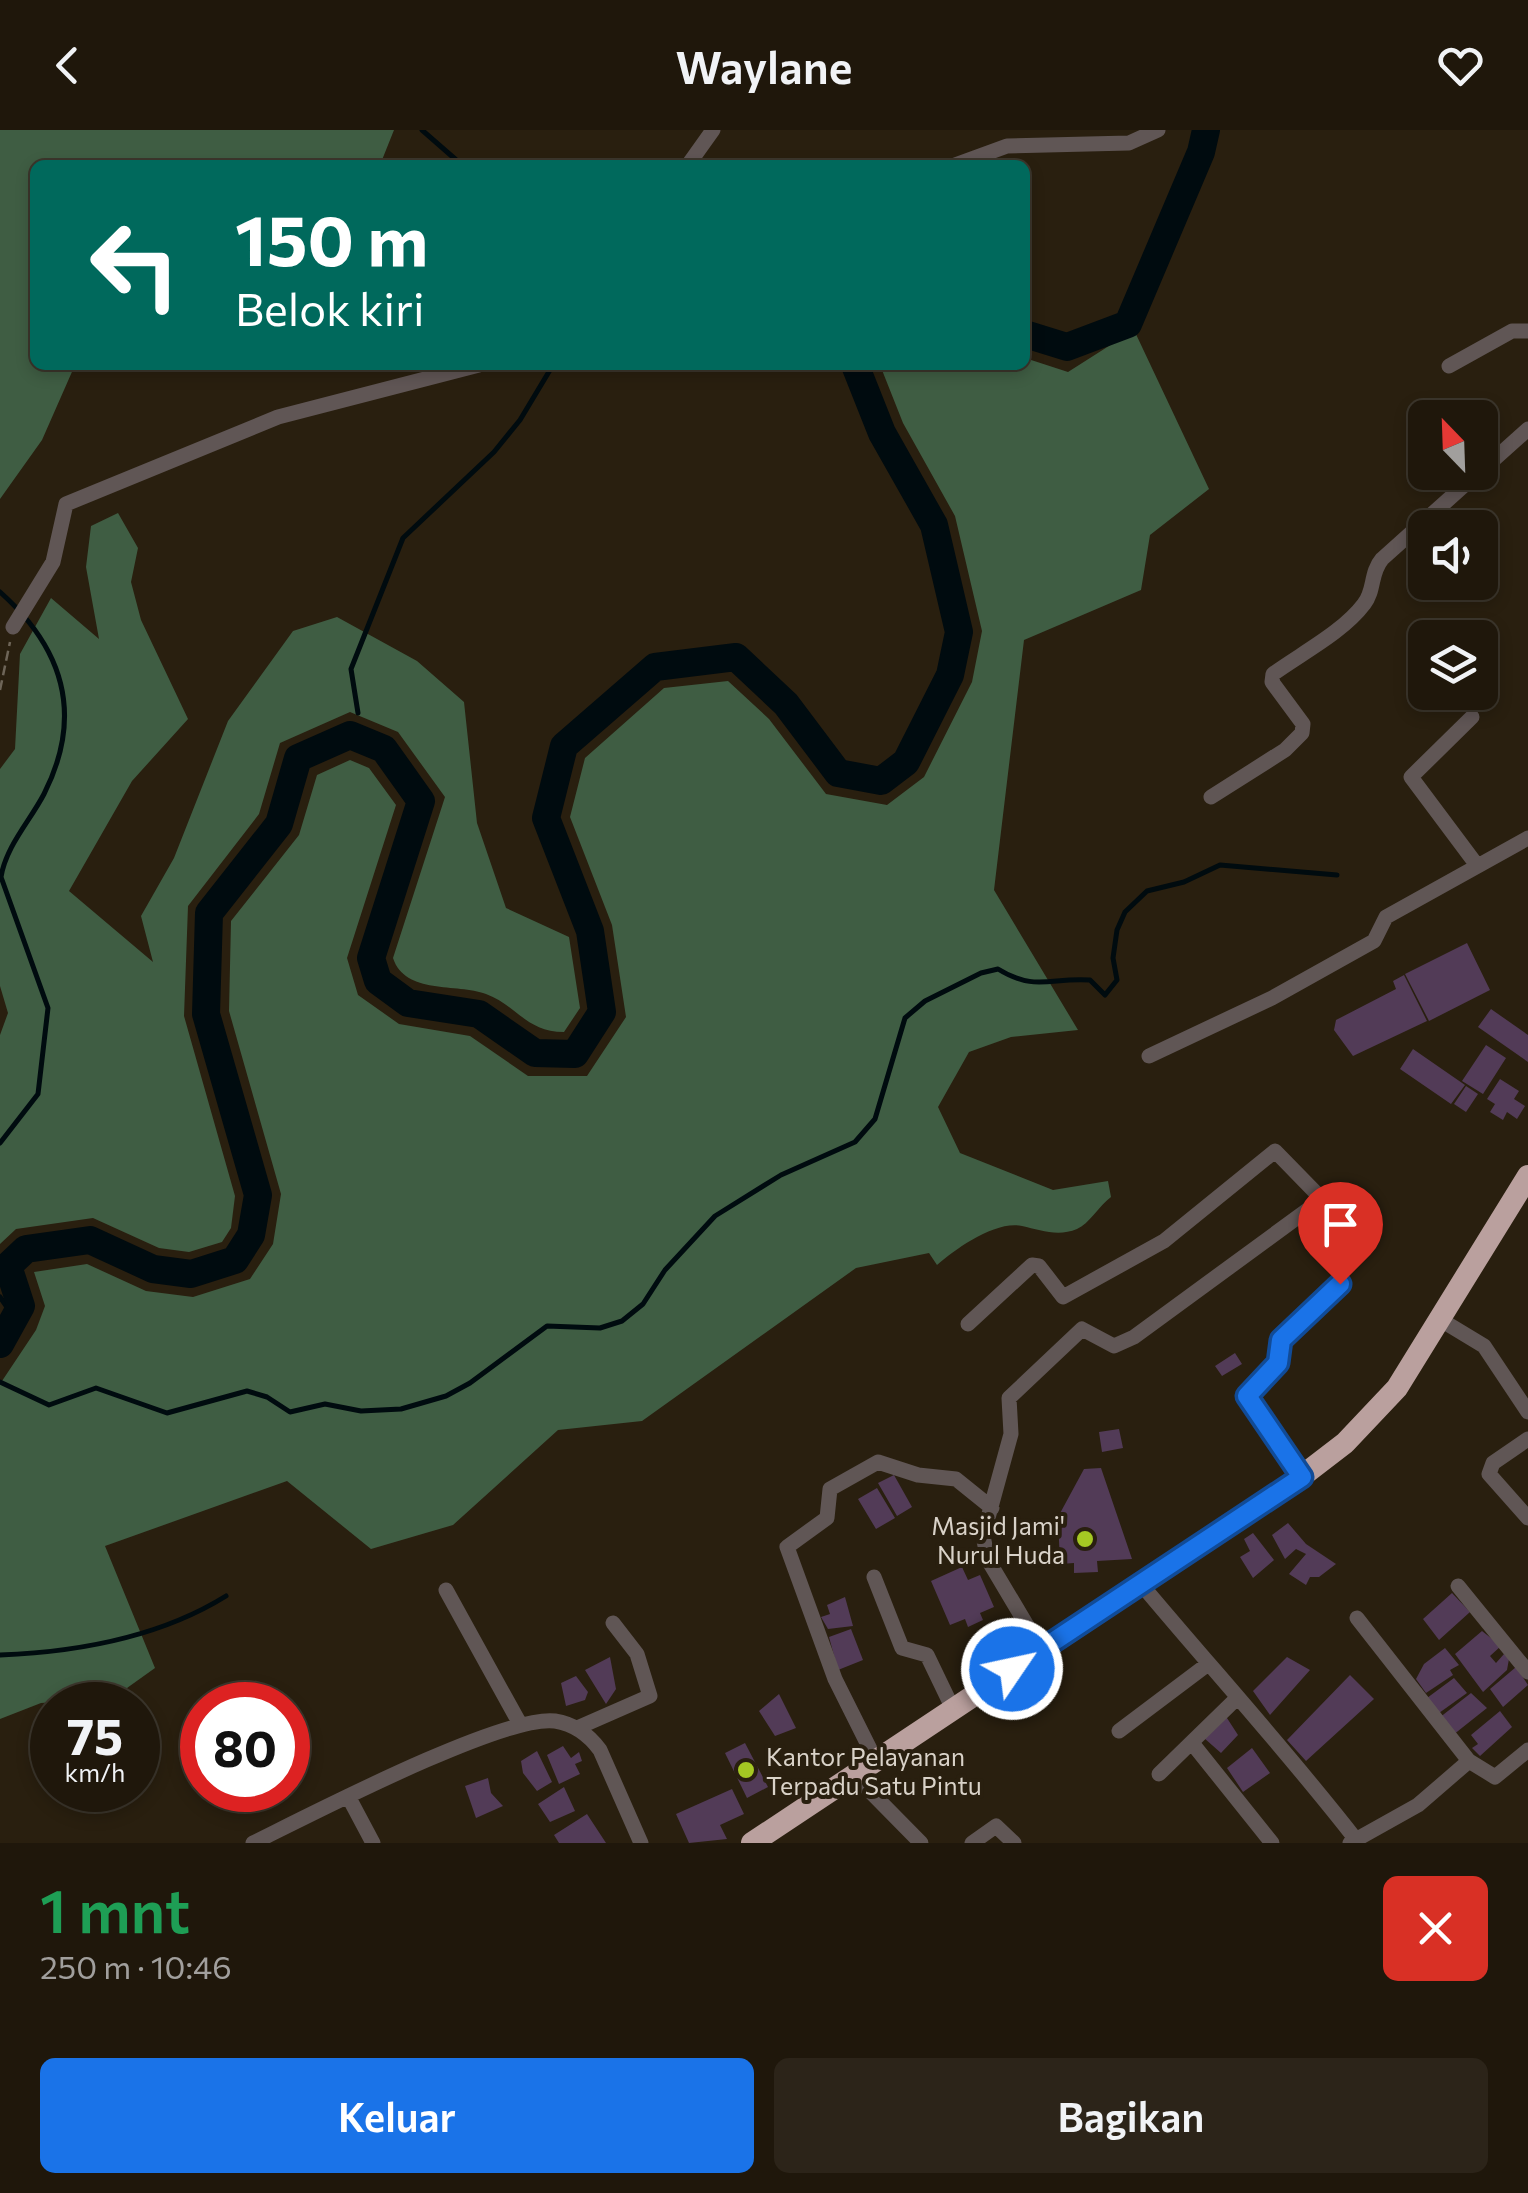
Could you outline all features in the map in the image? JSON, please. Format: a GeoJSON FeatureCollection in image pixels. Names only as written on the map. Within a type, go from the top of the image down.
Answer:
{"type":"FeatureCollection","features":[{"type":"Feature","properties":{"kind":"highway"},"geometry":{"type":"LineString","coordinates":[[752,1843],[1302,1477],[1382,1406],[1442,1320],[1528,1176]]}},
{"type":"Feature","properties":{"kind":"street"},"geometry":{"type":"LineString","coordinates":[[692,160],[713,130]]}},
{"type":"Feature","properties":{"kind":"street"},"geometry":{"type":"LineString","coordinates":[[969,160],[1008,146],[1129,143],[1158,130]]}},
{"type":"Feature","properties":{"kind":"street"},"geometry":{"type":"LineString","coordinates":[[1449,366],[1512,331],[1528,331]]}},
{"type":"Feature","properties":{"kind":"street"},"geometry":{"type":"LineString","coordinates":[[13,627],[53,562],[66,504],[278,417],[460,370]]}},
{"type":"Feature","properties":{"kind":"street"},"geometry":{"type":"LineString","coordinates":[[1498,456],[1528,429]]}},
{"type":"Feature","properties":{"kind":"street"},"geometry":{"type":"LineString","coordinates":[[1211,797],[1284,750],[1302,733],[1303,724],[1272,682],[1273,674],[1356,612],[1372,591],[1374,572],[1382,559],[1460,490]]}},
{"type":"Feature","properties":{"kind":"street"},"geometry":{"type":"LineString","coordinates":[[1472,718],[1411,777],[1476,864]]}},
{"type":"Feature","properties":{"kind":"street"},"geometry":{"type":"LineString","coordinates":[[1149,1056],[1272,998],[1374,941],[1382,920],[1528,838]]}},
{"type":"Feature","properties":{"kind":"street"},"geometry":{"type":"LineString","coordinates":[[968,1324],[1032,1265],[1039,1266],[1064,1297],[1080,1291],[1109,1269],[1164,1241],[1275,1152],[1318,1196],[1318,1203],[1134,1336],[1114,1346],[1082,1329],[1014,1390],[1008,1406],[1012,1434],[984,1536],[988,1560],[1041,1649]]}},
{"type":"Feature","properties":{"kind":"street"},"geometry":{"type":"LineString","coordinates":[[1302,1477],[1247,1396],[1278,1363],[1281,1340],[1340,1284]]}},
{"type":"Feature","properties":{"kind":"street"},"geometry":{"type":"LineString","coordinates":[[1442,1320],[1484,1346],[1528,1412]]}},
{"type":"Feature","properties":{"kind":"street"},"geometry":{"type":"LineString","coordinates":[[1528,1439],[1493,1463],[1489,1474],[1528,1518]]}},
{"type":"Feature","properties":{"kind":"street"},"geometry":{"type":"LineString","coordinates":[[876,1762],[836,1679],[787,1547],[827,1518],[828,1494],[834,1486],[878,1462],[918,1476],[956,1479],[992,1508]]}},
{"type":"Feature","properties":{"kind":"street"},"geometry":{"type":"LineString","coordinates":[[874,1576],[902,1648],[927,1655],[953,1709]]}},
{"type":"Feature","properties":{"kind":"street"},"geometry":{"type":"LineString","coordinates":[[1141,1584],[1237,1698],[1280,1742],[1354,1842],[1426,1800],[1469,1761]]}},
{"type":"Feature","properties":{"kind":"street"},"geometry":{"type":"LineString","coordinates":[[1458,1586],[1528,1672]]}},
{"type":"Feature","properties":{"kind":"street"},"geometry":{"type":"LineString","coordinates":[[446,1590],[520,1724]]}},
{"type":"Feature","properties":{"kind":"street"},"geometry":{"type":"LineString","coordinates":[[1357,1618],[1469,1761],[1495,1777],[1528,1750]]}},
{"type":"Feature","properties":{"kind":"street"},"geometry":{"type":"LineString","coordinates":[[577,1728],[650,1696],[637,1654],[613,1622]]}},
{"type":"Feature","properties":{"kind":"street"},"geometry":{"type":"LineString","coordinates":[[1120,1730],[1208,1664]]}},
{"type":"Feature","properties":{"kind":"street"},"geometry":{"type":"LineString","coordinates":[[1159,1774],[1237,1698]]}},
{"type":"Feature","properties":{"kind":"street"},"geometry":{"type":"LineString","coordinates":[[254,1843],[348,1796],[520,1724],[557,1721],[577,1728],[600,1750],[641,1843]]}},
{"type":"Feature","properties":{"kind":"street"},"geometry":{"type":"LineString","coordinates":[[1192,1744],[1272,1843]]}},
{"type":"Feature","properties":{"kind":"street"},"geometry":{"type":"LineString","coordinates":[[855,1776],[920,1843]]}},
{"type":"Feature","properties":{"kind":"street"},"geometry":{"type":"LineString","coordinates":[[348,1796],[373,1843]]}},
{"type":"Feature","properties":{"kind":"street"},"geometry":{"type":"LineString","coordinates":[[972,1843],[996,1826],[1014,1843]]}},
{"type":"Feature","properties":{"kind":"path"},"geometry":{"type":"LineString","coordinates":[[0,690],[13,627]]}},
{"type":"Feature","properties":{"kind":"green space"},"geometry":{"type":"Polygon","coordinates":[[[0,130],[394,130],[382,160],[30,160],[30,370],[73,370],[42,440],[0,499],[0,130]]]}},
{"type":"Feature","properties":{"kind":"green space"},"geometry":{"type":"Polygon","coordinates":[[[1134,330],[1209,489],[1150,535],[1141,590],[1024,640],[994,890],[1078,1030],[1011,1037],[969,1052],[938,1107],[960,1153],[1053,1190],[1108,1181],[1111,1197],[1086,1223],[1070,1231],[1000,1227],[976,1237],[937,1265],[929,1253],[856,1268],[642,1421],[558,1430],[453,1525],[371,1549],[287,1481],[105,1546],[155,1668],[135,1682],[30,1682],[30,1707],[0,1719],[0,1384],[36,1330],[45,1306],[34,1272],[87,1264],[146,1291],[193,1297],[250,1279],[273,1244],[281,1194],[229,1011],[231,921],[299,835],[317,775],[350,760],[369,768],[396,805],[347,958],[358,995],[399,1024],[470,1036],[528,1076],[587,1076],[626,1017],[612,925],[570,817],[585,758],[664,688],[728,681],[769,719],[826,794],[887,805],[924,777],[972,682],[982,631],[955,516],[903,423],[882,370],[1030,370],[1030,360],[1068,372],[1134,330]]]}},
{"type":"Feature","properties":{"kind":"green space"},"geometry":{"type":"Polygon","coordinates":[[[118,513],[138,548],[131,582],[141,620],[188,719],[132,781],[69,891],[153,962],[141,916],[174,858],[228,721],[293,631],[337,617],[417,661],[464,702],[477,823],[506,908],[569,937],[580,1008],[564,1032],[551,1031],[486,994],[420,983],[399,970],[393,958],[445,797],[398,732],[350,712],[280,743],[259,814],[188,906],[184,1016],[235,1196],[231,1228],[222,1242],[189,1252],[159,1248],[93,1218],[16,1229],[0,1244],[0,1035],[8,1013],[0,986],[0,769],[15,749],[20,654],[51,598],[99,639],[86,567],[91,526],[118,513]]]}},
{"type":"Feature","properties":{"kind":"building"},"geometry":{"type":"Polygon","coordinates":[[[1467,943],[1490,990],[1429,1021],[1405,974],[1467,943]]]}},
{"type":"Feature","properties":{"kind":"building"},"geometry":{"type":"Polygon","coordinates":[[[1404,975],[1427,1021],[1353,1056],[1334,1030],[1336,1020],[1396,989],[1393,981],[1404,975]]]}},
{"type":"Feature","properties":{"kind":"building"},"geometry":{"type":"Polygon","coordinates":[[[1491,1009],[1528,1035],[1528,1062],[1478,1027],[1491,1009]]]}},
{"type":"Feature","properties":{"kind":"building"},"geometry":{"type":"Polygon","coordinates":[[[1486,1045],[1506,1058],[1483,1094],[1462,1081],[1486,1045]]]}},
{"type":"Feature","properties":{"kind":"building"},"geometry":{"type":"Polygon","coordinates":[[[1413,1049],[1465,1085],[1451,1104],[1400,1069],[1413,1049]]]}},
{"type":"Feature","properties":{"kind":"building"},"geometry":{"type":"Polygon","coordinates":[[[1500,1079],[1519,1091],[1514,1099],[1525,1106],[1517,1119],[1507,1112],[1503,1120],[1490,1112],[1495,1104],[1487,1099],[1500,1079]]]}},
{"type":"Feature","properties":{"kind":"building"},"geometry":{"type":"Polygon","coordinates":[[[1466,1086],[1478,1094],[1466,1112],[1454,1104],[1466,1086]]]}},
{"type":"Feature","properties":{"kind":"building"},"geometry":{"type":"Polygon","coordinates":[[[1235,1353],[1242,1364],[1222,1376],[1215,1366],[1235,1353]]]}},
{"type":"Feature","properties":{"kind":"building"},"geometry":{"type":"Polygon","coordinates":[[[1119,1429],[1123,1448],[1102,1452],[1099,1432],[1119,1429]]]}},
{"type":"Feature","properties":{"kind":"building"},"geometry":{"type":"Polygon","coordinates":[[[1101,1468],[1132,1559],[1097,1561],[1098,1572],[1074,1573],[1074,1563],[1060,1564],[1058,1517],[1084,1469],[1101,1468]]]}},
{"type":"Feature","properties":{"kind":"building"},"geometry":{"type":"Polygon","coordinates":[[[894,1475],[912,1507],[897,1516],[878,1483],[894,1475]]]}},
{"type":"Feature","properties":{"kind":"building"},"geometry":{"type":"Polygon","coordinates":[[[877,1488],[895,1518],[876,1529],[858,1499],[877,1488]]]}},
{"type":"Feature","properties":{"kind":"building"},"geometry":{"type":"Polygon","coordinates":[[[1288,1523],[1306,1544],[1336,1564],[1319,1577],[1310,1577],[1306,1585],[1289,1574],[1306,1554],[1296,1549],[1285,1559],[1272,1535],[1288,1523]]]}},
{"type":"Feature","properties":{"kind":"building"},"geometry":{"type":"Polygon","coordinates":[[[1253,1533],[1274,1560],[1253,1578],[1240,1557],[1250,1551],[1244,1539],[1253,1533]]]}},
{"type":"Feature","properties":{"kind":"building"},"geometry":{"type":"Polygon","coordinates":[[[962,1567],[968,1580],[980,1575],[994,1607],[980,1613],[983,1620],[968,1627],[965,1619],[950,1625],[931,1581],[962,1567]]]}},
{"type":"Feature","properties":{"kind":"building"},"geometry":{"type":"Polygon","coordinates":[[[1452,1593],[1470,1612],[1439,1640],[1423,1619],[1452,1593]]]}},
{"type":"Feature","properties":{"kind":"building"},"geometry":{"type":"Polygon","coordinates":[[[845,1597],[853,1626],[828,1629],[821,1617],[830,1614],[827,1605],[845,1597]]]}},
{"type":"Feature","properties":{"kind":"building"},"geometry":{"type":"Polygon","coordinates":[[[851,1629],[863,1660],[838,1670],[829,1637],[851,1629]]]}},
{"type":"Feature","properties":{"kind":"building"},"geometry":{"type":"Polygon","coordinates":[[[1482,1631],[1501,1646],[1490,1656],[1496,1663],[1504,1654],[1509,1659],[1507,1670],[1483,1692],[1455,1654],[1482,1631]]]}},
{"type":"Feature","properties":{"kind":"building"},"geometry":{"type":"Polygon","coordinates":[[[1445,1648],[1459,1665],[1450,1670],[1453,1675],[1426,1693],[1416,1679],[1424,1664],[1445,1648]]]}},
{"type":"Feature","properties":{"kind":"building"},"geometry":{"type":"Polygon","coordinates":[[[610,1657],[616,1689],[606,1704],[585,1670],[610,1657]]]}},
{"type":"Feature","properties":{"kind":"building"},"geometry":{"type":"Polygon","coordinates":[[[1287,1657],[1310,1670],[1270,1715],[1253,1691],[1287,1657]]]}},
{"type":"Feature","properties":{"kind":"building"},"geometry":{"type":"Polygon","coordinates":[[[1516,1667],[1528,1685],[1503,1707],[1490,1689],[1516,1667]]]}},
{"type":"Feature","properties":{"kind":"building"},"geometry":{"type":"Polygon","coordinates":[[[1350,1675],[1374,1699],[1306,1761],[1287,1740],[1350,1675]]]}},
{"type":"Feature","properties":{"kind":"building"},"geometry":{"type":"Polygon","coordinates":[[[576,1676],[588,1692],[585,1700],[566,1706],[561,1683],[576,1676]]]}},
{"type":"Feature","properties":{"kind":"building"},"geometry":{"type":"Polygon","coordinates":[[[1454,1678],[1467,1693],[1439,1713],[1427,1698],[1454,1678]]]}},
{"type":"Feature","properties":{"kind":"building"},"geometry":{"type":"Polygon","coordinates":[[[1471,1693],[1487,1708],[1453,1735],[1439,1718],[1471,1693]]]}},
{"type":"Feature","properties":{"kind":"building"},"geometry":{"type":"Polygon","coordinates":[[[779,1694],[796,1728],[775,1736],[759,1711],[779,1694]]]}},
{"type":"Feature","properties":{"kind":"building"},"geometry":{"type":"Polygon","coordinates":[[[1500,1711],[1512,1727],[1480,1756],[1472,1748],[1478,1744],[1471,1735],[1500,1711]]]}},
{"type":"Feature","properties":{"kind":"building"},"geometry":{"type":"Polygon","coordinates":[[[1225,1715],[1238,1735],[1221,1753],[1204,1738],[1225,1715]]]}},
{"type":"Feature","properties":{"kind":"building","name":"Kantor Pelayanan Terpadu Satu Pintu"},"geometry":{"type":"Polygon","coordinates":[[[745,1743],[768,1787],[747,1798],[725,1753],[745,1743]]]}},
{"type":"Feature","properties":{"kind":"building"},"geometry":{"type":"Polygon","coordinates":[[[563,1746],[571,1758],[579,1752],[582,1761],[575,1764],[580,1774],[559,1784],[547,1755],[563,1746]]]}},
{"type":"Feature","properties":{"kind":"building"},"geometry":{"type":"Polygon","coordinates":[[[1252,1748],[1270,1773],[1243,1792],[1227,1768],[1252,1748]]]}},
{"type":"Feature","properties":{"kind":"building"},"geometry":{"type":"Polygon","coordinates":[[[537,1751],[552,1782],[537,1791],[523,1773],[521,1761],[537,1751]]]}},
{"type":"Feature","properties":{"kind":"building"},"geometry":{"type":"Polygon","coordinates":[[[488,1778],[491,1793],[503,1806],[476,1818],[465,1786],[488,1778]]]}},
{"type":"Feature","properties":{"kind":"building"},"geometry":{"type":"Polygon","coordinates":[[[564,1787],[575,1811],[550,1822],[538,1804],[564,1787]]]}},
{"type":"Feature","properties":{"kind":"building"},"geometry":{"type":"Polygon","coordinates":[[[732,1789],[744,1814],[720,1825],[727,1839],[689,1843],[676,1814],[732,1789]]]}},
{"type":"Feature","properties":{"kind":"building"},"geometry":{"type":"Polygon","coordinates":[[[587,1814],[606,1843],[559,1843],[554,1835],[587,1814]]]}},
{"type":"Feature","properties":{"kind":"waterway"},"geometry":{"type":"LineString","coordinates":[[422,130],[456,160]]}},
{"type":"Feature","properties":{"kind":"waterway"},"geometry":{"type":"LineString","coordinates":[[1030,336],[1067,347],[1128,324],[1201,152],[1206,130]]}},
{"type":"Feature","properties":{"kind":"waterway"},"geometry":{"type":"LineString","coordinates":[[358,713],[351,669],[403,538],[494,452],[520,420],[550,370]]}},
{"type":"Feature","properties":{"kind":"waterway"},"geometry":{"type":"LineString","coordinates":[[0,1344],[21,1306],[8,1266],[26,1249],[90,1240],[153,1269],[191,1274],[235,1260],[251,1235],[258,1195],[206,1014],[209,913],[279,824],[298,758],[350,735],[384,749],[421,801],[371,958],[378,981],[408,1003],[479,1014],[535,1053],[575,1054],[602,1012],[590,931],[546,818],[564,746],[655,667],[736,657],[786,704],[838,773],[881,781],[906,762],[950,675],[959,632],[934,525],[882,433],[857,370]]}},
{"type":"Feature","properties":{"kind":"waterway"},"geometry":{"type":"LineString","coordinates":[[0,592],[39,636],[61,684],[64,710],[56,765],[44,794],[8,855],[1,877],[48,1008],[38,1094],[0,1143]]}},
{"type":"Feature","properties":{"kind":"waterway"},"geometry":{"type":"LineString","coordinates":[[0,1382],[49,1405],[96,1388],[167,1413],[247,1391],[267,1397],[290,1412],[325,1404],[361,1411],[401,1409],[446,1396],[547,1326],[600,1328],[622,1321],[643,1304],[665,1270],[715,1216],[781,1175],[855,1142],[875,1119],[905,1018],[925,1001],[981,973],[998,969],[1033,982],[1090,980],[1105,995],[1117,980],[1113,958],[1117,930],[1125,912],[1147,891],[1184,882],[1220,865],[1337,875]]}},
{"type":"Feature","properties":{"kind":"waterway"},"geometry":{"type":"LineString","coordinates":[[0,1297],[16,1320]]}},
{"type":"Feature","properties":{"kind":"waterway"},"geometry":{"type":"LineString","coordinates":[[0,1655],[117,1640],[174,1622],[226,1596]]}},
{"type":"Feature","properties":{"kind":"place","name":"Masjid Jami' Nurul Huda"},"geometry":{"type":"Point","coordinates":[1085,1539]}},
{"type":"Feature","properties":{"kind":"place","name":"Kantor Pelayanan Terpadu Satu Pintu"},"geometry":{"type":"Point","coordinates":[746,1770]}},
{"type":"Feature","properties":{"kind":"route"},"geometry":{"type":"LineString","coordinates":[[1012,1669],[1302,1477],[1247,1396],[1278,1363],[1281,1340],[1340,1284]]}}]}
